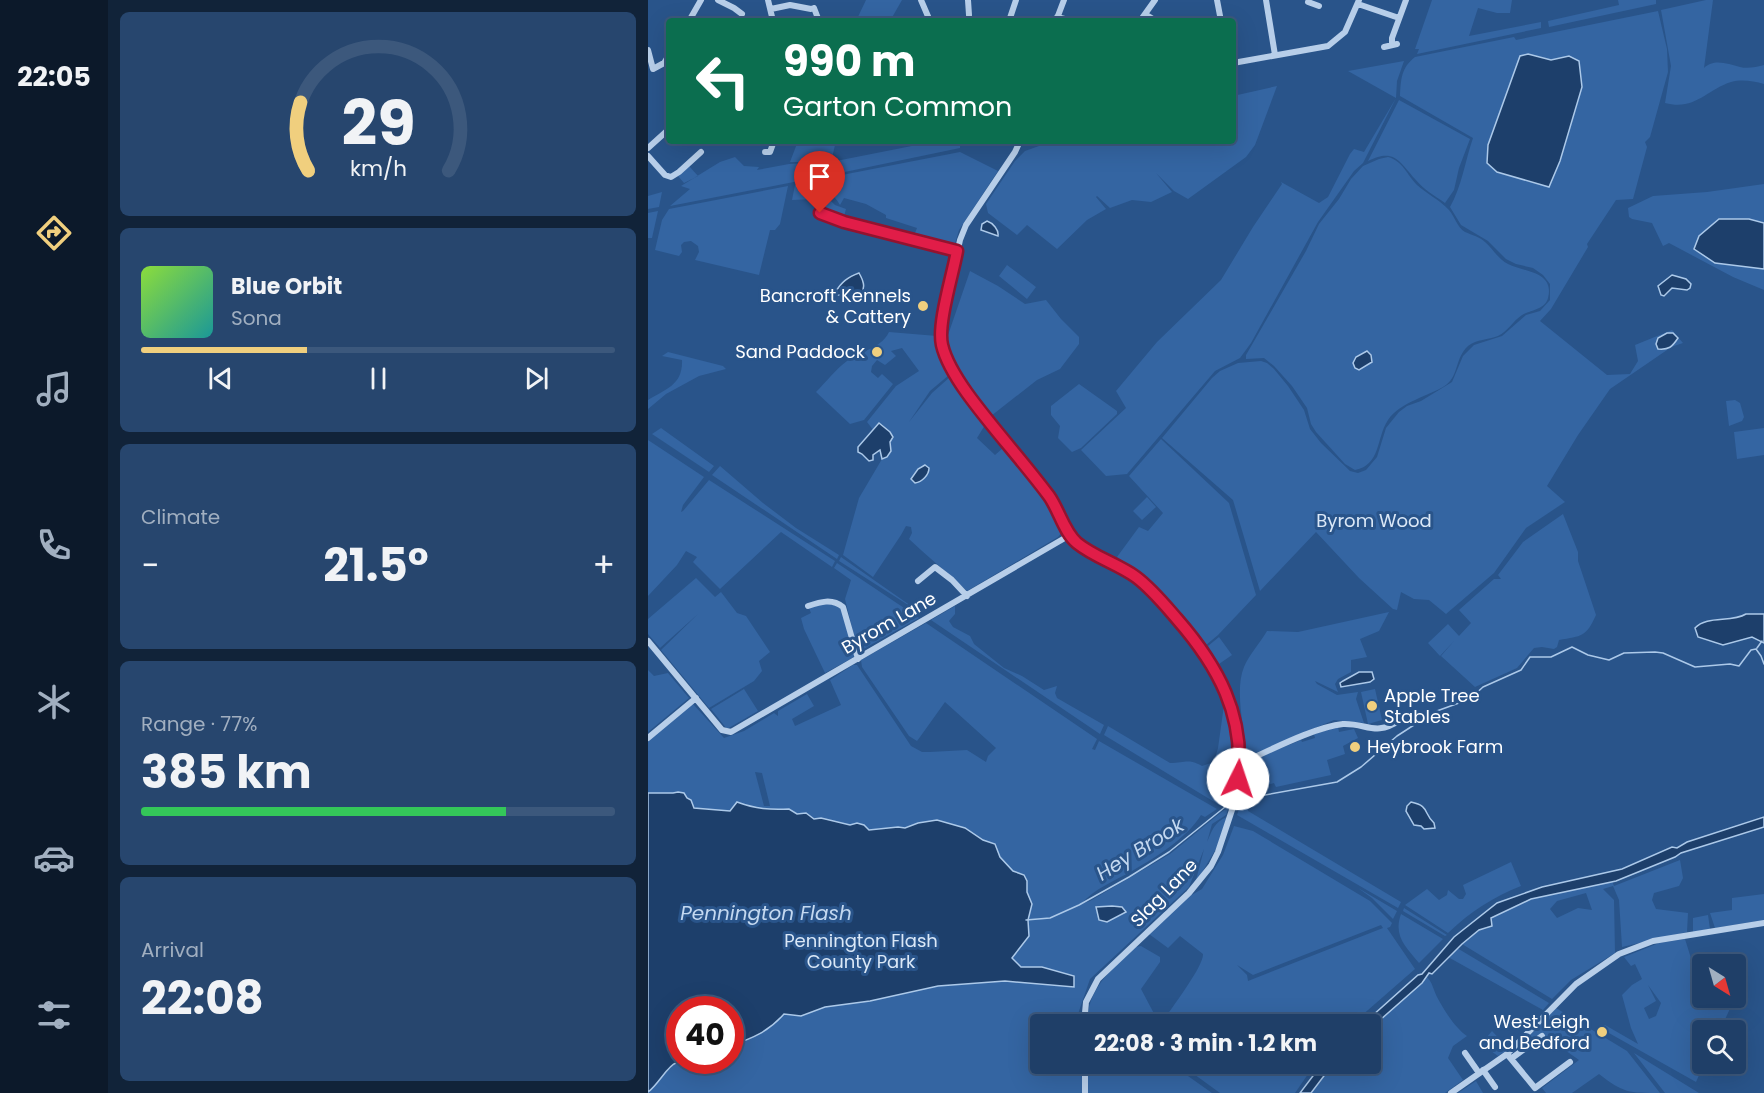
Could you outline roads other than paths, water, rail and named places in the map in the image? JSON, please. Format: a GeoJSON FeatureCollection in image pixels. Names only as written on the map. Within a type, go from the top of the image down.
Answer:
{"type":"FeatureCollection","features":[{"type":"Feature","properties":{"kind":"street"},"geometry":{"type":"LineString","coordinates":[[691,18],[701,0]]}},
{"type":"Feature","properties":{"kind":"street"},"geometry":{"type":"LineString","coordinates":[[718,0],[742,14]]}},
{"type":"Feature","properties":{"kind":"street"},"geometry":{"type":"LineString","coordinates":[[768,0],[772,18]]}},
{"type":"Feature","properties":{"kind":"street"},"geometry":{"type":"LineString","coordinates":[[771,9],[785,5],[814,8],[820,0]]}},
{"type":"Feature","properties":{"kind":"street"},"geometry":{"type":"LineString","coordinates":[[921,0],[929,18]]}},
{"type":"Feature","properties":{"kind":"street"},"geometry":{"type":"LineString","coordinates":[[968,0],[969,12],[977,8]]}},
{"type":"Feature","properties":{"kind":"street"},"geometry":{"type":"LineString","coordinates":[[1010,18],[1016,0]]}},
{"type":"Feature","properties":{"kind":"street"},"geometry":{"type":"LineString","coordinates":[[1057,18],[1064,0]]}},
{"type":"Feature","properties":{"kind":"street"},"geometry":{"type":"LineString","coordinates":[[1142,18],[1155,0]]}},
{"type":"Feature","properties":{"kind":"street"},"geometry":{"type":"LineString","coordinates":[[1217,0],[1220,18]]}},
{"type":"Feature","properties":{"kind":"street"},"geometry":{"type":"LineString","coordinates":[[1266,0],[1275,56]]}},
{"type":"Feature","properties":{"kind":"street"},"geometry":{"type":"LineString","coordinates":[[1384,47],[1394,44],[1399,18],[1406,0]]}},
{"type":"Feature","properties":{"kind":"street"},"geometry":{"type":"LineString","coordinates":[[1236,62],[1323,47],[1333,43],[1348,28],[1359,2],[1399,18]]}},
{"type":"Feature","properties":{"kind":"street"},"geometry":{"type":"LineString","coordinates":[[814,8],[818,18]]}},
{"type":"Feature","properties":{"kind":"street"},"geometry":{"type":"LineString","coordinates":[[1145,14],[1151,18]]}},
{"type":"Feature","properties":{"kind":"street"},"geometry":{"type":"LineString","coordinates":[[648,50],[653,69],[666,60]]}},
{"type":"Feature","properties":{"kind":"street"},"geometry":{"type":"LineString","coordinates":[[648,148],[666,132]]}},
{"type":"Feature","properties":{"kind":"street"},"geometry":{"type":"LineString","coordinates":[[769,154],[773,144]]}},
{"type":"Feature","properties":{"kind":"street","name":"Slag Lane"},"geometry":{"type":"LineString","coordinates":[[1019,144],[966,225],[957,251],[942,326],[942,345],[947,359],[978,408],[1050,497],[1076,543],[1118,565],[1146,585],[1202,649],[1225,691],[1239,737],[1236,794],[1218,852],[1203,877],[1181,901],[1098,979],[1086,1002],[1085,1014]]}},
{"type":"Feature","properties":{"kind":"street"},"geometry":{"type":"LineString","coordinates":[[648,156],[665,175],[676,178],[701,152]]}},
{"type":"Feature","properties":{"kind":"street"},"geometry":{"type":"LineString","coordinates":[[817,211],[844,222],[957,251]]}},
{"type":"Feature","properties":{"kind":"street","name":"Byrom Lane"},"geometry":{"type":"LineString","coordinates":[[696,698],[722,730],[731,732],[1071,535]]}},
{"type":"Feature","properties":{"kind":"street"},"geometry":{"type":"LineString","coordinates":[[918,581],[935,567],[967,596]]}},
{"type":"Feature","properties":{"kind":"street"},"geometry":{"type":"LineString","coordinates":[[808,606],[831,601],[843,607],[858,659]]}},
{"type":"Feature","properties":{"kind":"street"},"geometry":{"type":"LineString","coordinates":[[648,641],[696,698],[648,738]]}},
{"type":"Feature","properties":{"kind":"street"},"geometry":{"type":"LineString","coordinates":[[1239,764],[1325,727],[1345,724],[1372,729],[1389,728],[1400,720]]}},
{"type":"Feature","properties":{"kind":"street"},"geometry":{"type":"LineString","coordinates":[[1509,1056],[1576,984],[1619,954],[1653,941],[1764,923]]}},
{"type":"Feature","properties":{"kind":"street"},"geometry":{"type":"LineString","coordinates":[[1451,1093],[1481,1071],[1542,1036]]}},
{"type":"Feature","properties":{"kind":"street"},"geometry":{"type":"LineString","coordinates":[[1465,1053],[1496,1087]]}},
{"type":"Feature","properties":{"kind":"street"},"geometry":{"type":"LineString","coordinates":[[1509,1056],[1535,1088],[1570,1062]]}},
{"type":"Feature","properties":{"kind":"street"},"geometry":{"type":"LineString","coordinates":[[1085,1074],[1085,1093]]}},
{"type":"Feature","properties":{"kind":"water"},"geometry":{"type":"Polygon","coordinates":[[[1528,54],[1551,60],[1569,56],[1579,61],[1582,87],[1560,161],[1549,187],[1497,172],[1487,163],[1488,145],[1520,56],[1528,54]]]}},
{"type":"Feature","properties":{"kind":"water"},"geometry":{"type":"Polygon","coordinates":[[[1719,219],[1749,219],[1764,223],[1764,269],[1715,263],[1694,249],[1699,236],[1719,219]]]}},
{"type":"Feature","properties":{"kind":"water"},"geometry":{"type":"Polygon","coordinates":[[[987,221],[998,231],[998,236],[981,230],[982,224],[987,221]]]}},
{"type":"Feature","properties":{"kind":"water"},"geometry":{"type":"Polygon","coordinates":[[[859,273],[863,284],[861,294],[838,295],[835,293],[845,280],[859,273]]]}},
{"type":"Feature","properties":{"kind":"water"},"geometry":{"type":"Polygon","coordinates":[[[1672,275],[1686,279],[1691,284],[1690,288],[1687,290],[1672,288],[1664,296],[1661,295],[1658,286],[1672,275]]]}},
{"type":"Feature","properties":{"kind":"water"},"geometry":{"type":"Polygon","coordinates":[[[1667,333],[1673,333],[1678,338],[1670,347],[1658,349],[1656,344],[1658,338],[1667,333]]]}},
{"type":"Feature","properties":{"kind":"water"},"geometry":{"type":"Polygon","coordinates":[[[1367,351],[1371,355],[1372,362],[1359,370],[1355,368],[1353,363],[1356,357],[1367,351]]]}},
{"type":"Feature","properties":{"kind":"water"},"geometry":{"type":"Polygon","coordinates":[[[879,423],[893,437],[890,442],[891,451],[887,457],[882,459],[880,450],[873,455],[873,460],[869,461],[858,452],[858,447],[879,423]]]}},
{"type":"Feature","properties":{"kind":"water"},"geometry":{"type":"Polygon","coordinates":[[[925,465],[929,468],[928,473],[923,480],[915,483],[911,479],[918,469],[925,465]]]}},
{"type":"Feature","properties":{"kind":"water"},"geometry":{"type":"Polygon","coordinates":[[[1746,614],[1764,614],[1764,643],[1752,637],[1723,645],[1698,637],[1695,628],[1700,624],[1746,614]]]}},
{"type":"Feature","properties":{"kind":"water"},"geometry":{"type":"Polygon","coordinates":[[[1359,672],[1372,672],[1374,679],[1370,682],[1341,687],[1340,683],[1359,672]]]}},
{"type":"Feature","properties":{"kind":"water","name":"Pennington Flash"},"geometry":{"type":"Polygon","coordinates":[[[648,793],[684,793],[691,800],[694,808],[730,811],[737,802],[763,808],[789,809],[797,814],[806,813],[814,819],[821,818],[850,825],[857,823],[869,830],[905,828],[937,820],[965,828],[983,840],[995,844],[1000,857],[1013,871],[1024,875],[1027,881],[1027,892],[1032,904],[1028,920],[1029,936],[1012,958],[1021,967],[1042,967],[1074,976],[1074,987],[1005,981],[938,986],[870,1001],[825,1007],[801,1016],[784,1014],[760,1034],[744,1041],[744,996],[666,996],[666,1071],[648,1092],[648,793]]]}},
{"type":"Feature","properties":{"kind":"water"},"geometry":{"type":"Polygon","coordinates":[[[1411,802],[1424,808],[1435,828],[1424,829],[1414,825],[1406,811],[1411,802]]]}},
{"type":"Feature","properties":{"kind":"water"},"geometry":{"type":"Polygon","coordinates":[[[1764,817],[1764,827],[1681,853],[1616,881],[1531,899],[1491,918],[1492,926],[1479,930],[1462,944],[1381,1019],[1381,1014],[1374,1014],[1418,975],[1422,974],[1454,937],[1497,903],[1542,887],[1622,869],[1687,842],[1764,817]]]}},
{"type":"Feature","properties":{"kind":"water"},"geometry":{"type":"Polygon","coordinates":[[[1096,907],[1122,907],[1126,912],[1107,922],[1099,920],[1096,907]]]}},
{"type":"Feature","properties":{"kind":"water"},"geometry":{"type":"Polygon","coordinates":[[[1314,1074],[1325,1074],[1311,1093],[1300,1093],[1314,1074]]]}},
{"type":"Feature","properties":{"kind":"waterway"},"geometry":{"type":"LineString","coordinates":[[1757,648],[1762,641]]}},
{"type":"Feature","properties":{"kind":"waterway","name":"Hey Brook"},"geometry":{"type":"LineString","coordinates":[[1237,800],[1337,782],[1361,767],[1397,736],[1434,712],[1470,699],[1483,687],[1521,670],[1530,657],[1551,657],[1572,647],[1588,655],[1609,660],[1624,653],[1655,652],[1663,653],[1695,667],[1730,664],[1739,666],[1751,650],[1756,649],[1764,664]]}},
{"type":"Feature","properties":{"kind":"waterway","name":"Hey Brook"},"geometry":{"type":"LineString","coordinates":[[1026,920],[1050,918],[1079,905],[1129,877],[1169,852],[1230,803]]}},
{"type":"Feature","properties":{"kind":"place","name":"Bancroft Kennels & Cattery"},"geometry":{"type":"Point","coordinates":[923,306]}},
{"type":"Feature","properties":{"kind":"place","name":"Sand Paddock"},"geometry":{"type":"Point","coordinates":[877,352]}},
{"type":"Feature","properties":{"kind":"place","name":"Apple Tree Stables"},"geometry":{"type":"Point","coordinates":[1372,706]}},
{"type":"Feature","properties":{"kind":"place","name":"Heybrook Farm"},"geometry":{"type":"Point","coordinates":[1355,747]}},
{"type":"Feature","properties":{"kind":"place","name":"West Leigh and Bedford"},"geometry":{"type":"Point","coordinates":[1602,1032]}},
{"type":"Feature","properties":{"kind":"park label","name":"Byrom Wood"},"geometry":{"type":"Point","coordinates":[1374,521]}},
{"type":"Feature","properties":{"kind":"park label","name":"Pennington Flash County Park"},"geometry":{"type":"Point","coordinates":[861,951]}}]}
